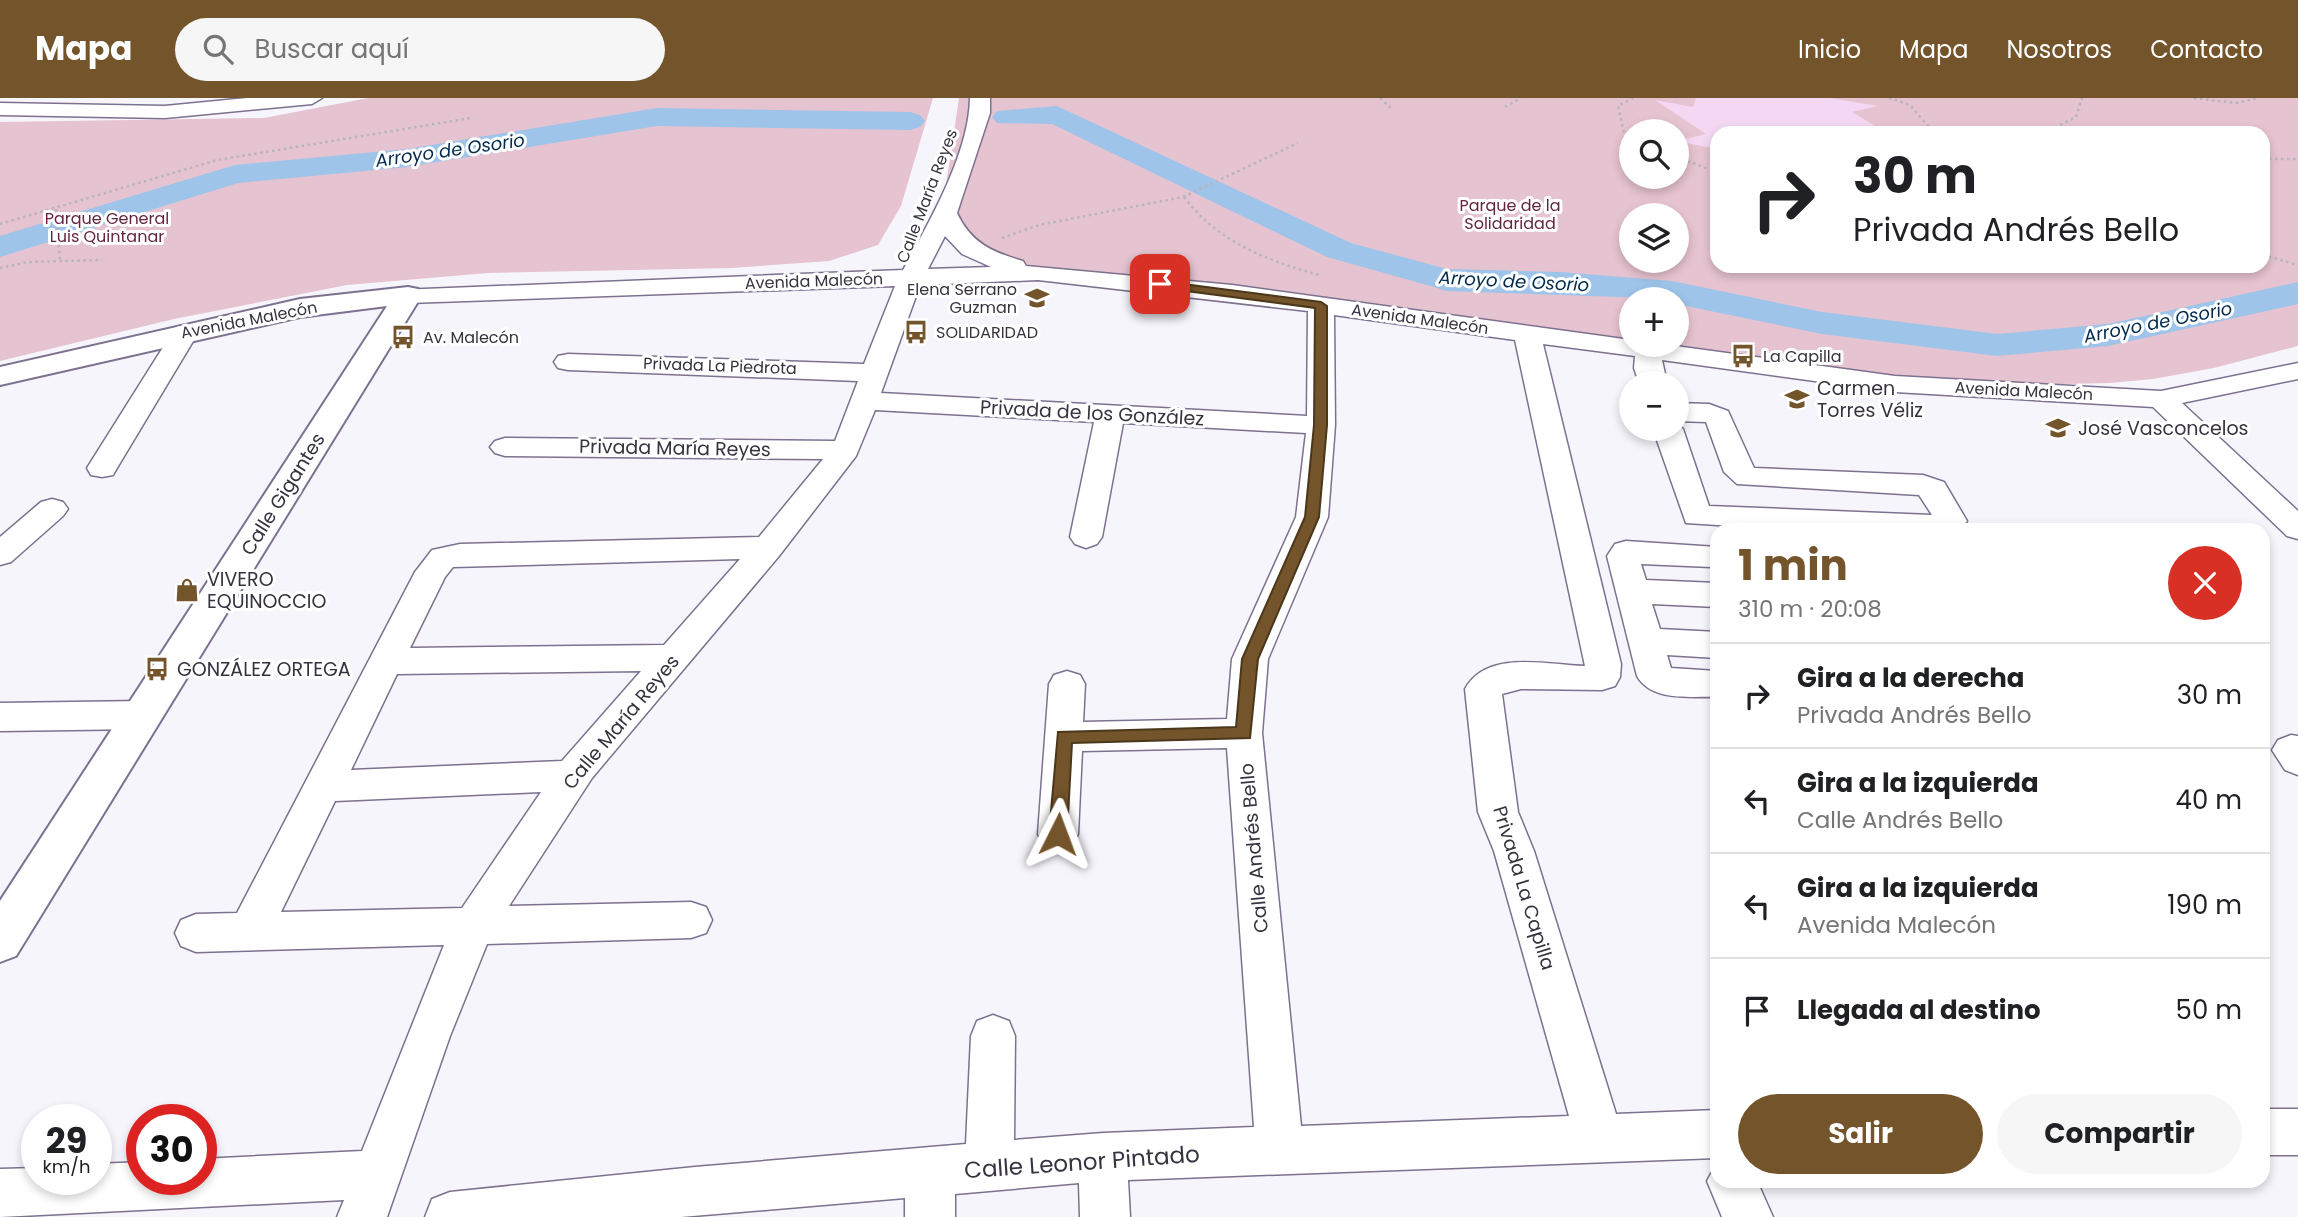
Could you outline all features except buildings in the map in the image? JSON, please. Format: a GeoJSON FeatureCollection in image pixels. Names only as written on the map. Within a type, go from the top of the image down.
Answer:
{"type":"FeatureCollection","features":[{"type":"Feature","properties":{"kind":"main road","name":"Avenida Malecón"},"geometry":{"type":"LineString","coordinates":[[0,376],[300,308],[408,295]]}},
{"type":"Feature","properties":{"kind":"main road","name":"Calle Gigantes"},"geometry":{"type":"LineString","coordinates":[[0,941],[408,295]]}},
{"type":"Feature","properties":{"kind":"street"},"geometry":{"type":"LineString","coordinates":[[0,109],[164,112],[312,98]]}},
{"type":"Feature","properties":{"kind":"street","name":"Calle María Reyes"},"geometry":{"type":"LineString","coordinates":[[904,282],[945,212],[973,139],[980,113],[980,98]]}},
{"type":"Feature","properties":{"kind":"street","name":"Calle María Reyes"},"geometry":{"type":"LineString","coordinates":[[370,1195],[428,1036],[473,926],[572,776],[768,548],[846,450],[904,282],[912,245],[943,154]]}},
{"type":"Feature","properties":{"kind":"street"},"geometry":{"type":"LineString","coordinates":[[945,212],[955,236],[968,250],[1038,273]]}},
{"type":"Feature","properties":{"kind":"street","name":"Avenida Malecón"},"geometry":{"type":"LineString","coordinates":[[408,295],[904,282],[1038,273],[1320,290],[1527,334],[1619,347]]}},
{"type":"Feature","properties":{"kind":"street","name":"Calle Andrés Bello"},"geometry":{"type":"LineString","coordinates":[[1280,1151],[1244,733],[1250,659],[1312,517],[1321,425],[1320,290]]}},
{"type":"Feature","properties":{"kind":"street"},"geometry":{"type":"LineString","coordinates":[[102,468],[185,332]]}},
{"type":"Feature","properties":{"kind":"street","name":"Privada La Capilla"},"geometry":{"type":"LineString","coordinates":[[1527,334],[1602,664],[1602,677],[1582,682],[1504,675],[1492,679],[1483,689],[1498,812],[1518,864],[1599,1137]]}},
{"type":"Feature","properties":{"kind":"street","name":"Avenida Malecón"},"geometry":{"type":"LineString","coordinates":[[1689,356],[1895,384],[2161,398],[2298,371]]}},
{"type":"Feature","properties":{"kind":"street","name":"Privada La Piedrota"},"geometry":{"type":"LineString","coordinates":[[568,362],[867,387]]}},
{"type":"Feature","properties":{"kind":"street","name":"Privada de los González"},"geometry":{"type":"LineString","coordinates":[[867,387],[1110,414],[1321,425]]}},
{"type":"Feature","properties":{"kind":"street"},"geometry":{"type":"LineString","coordinates":[[2161,398],[2298,529]]}},
{"type":"Feature","properties":{"kind":"street"},"geometry":{"type":"LineString","coordinates":[[1689,412],[1709,413],[1718,417],[1739,472],[1748,477],[1923,485],[1933,489],[1950,523]]}},
{"type":"Feature","properties":{"kind":"street"},"geometry":{"type":"LineString","coordinates":[[1086,537],[1110,414]]}},
{"type":"Feature","properties":{"kind":"street"},"geometry":{"type":"LineString","coordinates":[[1672,441],[1710,553]]}},
{"type":"Feature","properties":{"kind":"street","name":"Privada María Reyes"},"geometry":{"type":"LineString","coordinates":[[505,447],[846,450]]}},
{"type":"Feature","properties":{"kind":"street"},"geometry":{"type":"LineString","coordinates":[[2263,495],[2298,493]]}},
{"type":"Feature","properties":{"kind":"street"},"geometry":{"type":"LineString","coordinates":[[0,554],[52,509]]}},
{"type":"Feature","properties":{"kind":"street"},"geometry":{"type":"LineString","coordinates":[[1697,516],[1871,523]]}},
{"type":"Feature","properties":{"kind":"street"},"geometry":{"type":"LineString","coordinates":[[250,931],[430,572],[443,558],[460,555],[768,548]]}},
{"type":"Feature","properties":{"kind":"street"},"geometry":{"type":"LineString","coordinates":[[1710,563],[1626,552],[1623,556],[1655,676],[1660,681],[1710,684]]}},
{"type":"Feature","properties":{"kind":"street"},"geometry":{"type":"LineString","coordinates":[[1632,591],[1710,594]]}},
{"type":"Feature","properties":{"kind":"street"},"geometry":{"type":"LineString","coordinates":[[1645,641],[1710,645]]}},
{"type":"Feature","properties":{"kind":"street"},"geometry":{"type":"LineString","coordinates":[[385,661],[674,658]]}},
{"type":"Feature","properties":{"kind":"street"},"geometry":{"type":"LineString","coordinates":[[1058,834],[1067,684]]}},
{"type":"Feature","properties":{"kind":"street"},"geometry":{"type":"LineString","coordinates":[[0,717],[143,715]]}},
{"type":"Feature","properties":{"kind":"street"},"geometry":{"type":"LineString","coordinates":[[1064,737],[1244,733]]}},
{"type":"Feature","properties":{"kind":"street"},"geometry":{"type":"LineString","coordinates":[[2298,751],[2291,750],[2298,760]]}},
{"type":"Feature","properties":{"kind":"street"},"geometry":{"type":"LineString","coordinates":[[322,786],[572,776]]}},
{"type":"Feature","properties":{"kind":"street"},"geometry":{"type":"LineString","coordinates":[[196,933],[691,920]]}},
{"type":"Feature","properties":{"kind":"street"},"geometry":{"type":"LineString","coordinates":[[989,1168],[993,1036]]}},
{"type":"Feature","properties":{"kind":"street"},"geometry":{"type":"LineString","coordinates":[[2270,1132],[2298,1132]]}},
{"type":"Feature","properties":{"kind":"street","name":"Calle Leonor Pintado"},"geometry":{"type":"LineString","coordinates":[[450,1217],[930,1195],[989,1168],[1103,1157],[1599,1137],[1710,1139]]}},
{"type":"Feature","properties":{"kind":"street"},"geometry":{"type":"LineString","coordinates":[[1103,1157],[1105,1217]]}},
{"type":"Feature","properties":{"kind":"street"},"geometry":{"type":"LineString","coordinates":[[1734,1188],[1748,1217]]}},
{"type":"Feature","properties":{"kind":"street"},"geometry":{"type":"LineString","coordinates":[[0,1194],[370,1195]]}},
{"type":"Feature","properties":{"kind":"path"},"geometry":{"type":"LineString","coordinates":[[1380,98],[1392,109]]}},
{"type":"Feature","properties":{"kind":"path"},"geometry":{"type":"LineString","coordinates":[[1505,107],[1521,98]]}},
{"type":"Feature","properties":{"kind":"path"},"geometry":{"type":"LineString","coordinates":[[1621,119],[1618,106],[1633,98]]}},
{"type":"Feature","properties":{"kind":"path"},"geometry":{"type":"LineString","coordinates":[[1889,98],[1910,105],[1928,126]]}},
{"type":"Feature","properties":{"kind":"path"},"geometry":{"type":"LineString","coordinates":[[2058,126],[2076,117],[2082,98]]}},
{"type":"Feature","properties":{"kind":"path"},"geometry":{"type":"LineString","coordinates":[[2194,98],[2236,103],[2258,98]]}},
{"type":"Feature","properties":{"kind":"path"},"geometry":{"type":"LineString","coordinates":[[0,224],[217,160],[471,118]]}},
{"type":"Feature","properties":{"kind":"path"},"geometry":{"type":"LineString","coordinates":[[968,250],[1039,225],[1184,197],[1297,143]]}},
{"type":"Feature","properties":{"kind":"path"},"geometry":{"type":"LineString","coordinates":[[2270,159],[2298,159]]}},
{"type":"Feature","properties":{"kind":"path"},"geometry":{"type":"LineString","coordinates":[[1689,162],[1710,169]]}},
{"type":"Feature","properties":{"kind":"path"},"geometry":{"type":"LineString","coordinates":[[1184,197],[1197,217],[1320,290]]}},
{"type":"Feature","properties":{"kind":"path"},"geometry":{"type":"LineString","coordinates":[[55,209],[60,261]]}},
{"type":"Feature","properties":{"kind":"path"},"geometry":{"type":"LineString","coordinates":[[2270,257],[2298,265]]}},
{"type":"Feature","properties":{"kind":"path"},"geometry":{"type":"LineString","coordinates":[[0,268],[27,262],[102,260]]}},
{"type":"Feature","properties":{"kind":"green space","name":"Parque General Luis Quintanar"},"geometry":{"type":"Polygon","coordinates":[[[368,98],[933,98],[901,206],[878,245],[829,261],[732,268],[488,273],[347,285],[174,319],[0,361],[0,122],[264,118],[368,98]]]}},
{"type":"Feature","properties":{"kind":"green space","name":"Parque de la Solidaridad"},"geometry":{"type":"Polygon","coordinates":[[[959,98],[2298,98],[2298,346],[2214,368],[2153,379],[2110,383],[1942,387],[1689,355],[1689,287],[1619,287],[1619,346],[1038,273],[968,250],[941,219],[959,98]]]}},
{"type":"Feature","properties":{"kind":"waterway","name":"Arroyo de Osorio"},"geometry":{"type":"LineString","coordinates":[[1007,117],[1057,115],[1339,250],[1446,280],[1560,283],[1672,292],[1822,323],[1997,345],[2108,335],[2298,293]]}},
{"type":"Feature","properties":{"kind":"waterway","name":"Arroyo de Osorio"},"geometry":{"type":"LineString","coordinates":[[0,247],[235,174],[407,158],[657,117],[910,121]]}},
{"type":"Feature","properties":{"kind":"place","name":"Elena Serrano Guzman"},"geometry":{"type":"Point","coordinates":[1037,298]}},
{"type":"Feature","properties":{"kind":"place","name":"SOLIDARIDAD"},"geometry":{"type":"Point","coordinates":[916,332]}},
{"type":"Feature","properties":{"kind":"place","name":"Av. Malecón"},"geometry":{"type":"Point","coordinates":[403,337]}},
{"type":"Feature","properties":{"kind":"place","name":"La Capilla"},"geometry":{"type":"Point","coordinates":[1743,356]}},
{"type":"Feature","properties":{"kind":"place","name":"Carmen Torres Véliz"},"geometry":{"type":"Point","coordinates":[1797,399]}},
{"type":"Feature","properties":{"kind":"place","name":"José Vasconcelos"},"geometry":{"type":"Point","coordinates":[2058,428]}},
{"type":"Feature","properties":{"kind":"place","name":"VIVERO EQUINOCCIO"},"geometry":{"type":"Point","coordinates":[187,590]}},
{"type":"Feature","properties":{"kind":"place","name":"GONZÁLEZ ORTEGA"},"geometry":{"type":"Point","coordinates":[157,669]}},
{"type":"Feature","properties":{"kind":"route"},"geometry":{"type":"LineString","coordinates":[[1058,834],[1064,737],[1244,733],[1250,659],[1312,517],[1321,425],[1321,306],[1160,284]]}}]}
